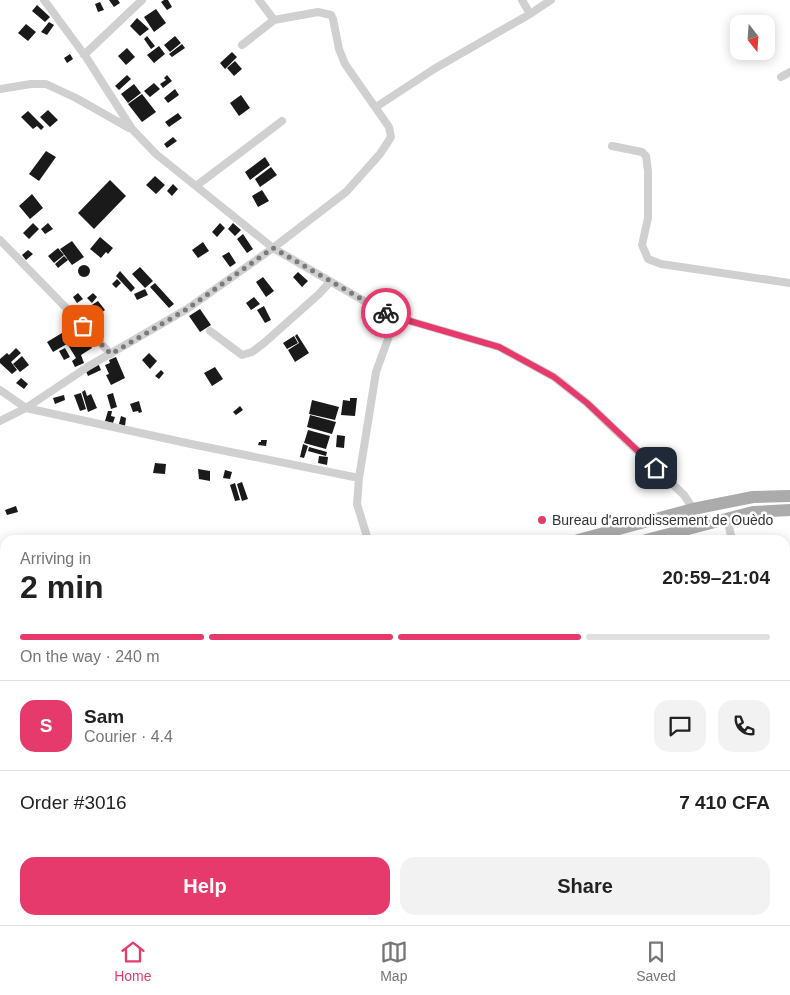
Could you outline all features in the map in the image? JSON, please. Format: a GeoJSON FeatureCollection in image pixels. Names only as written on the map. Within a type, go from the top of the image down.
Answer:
{"type":"FeatureCollection","features":[{"type":"Feature","properties":{"kind":"main road"},"geometry":{"type":"LineString","coordinates":[[597,535],[693,509],[753,496],[790,496]]}},
{"type":"Feature","properties":{"kind":"main road"},"geometry":{"type":"LineString","coordinates":[[664,535],[753,512],[790,510]]}},
{"type":"Feature","properties":{"kind":"street"},"geometry":{"type":"LineString","coordinates":[[44,0],[84,55],[132,129],[156,154],[273,248],[330,282],[396,317],[499,347],[554,377],[587,403],[684,495],[693,509]]}},
{"type":"Feature","properties":{"kind":"street"},"geometry":{"type":"LineString","coordinates":[[84,55],[142,0]]}},
{"type":"Feature","properties":{"kind":"street"},"geometry":{"type":"LineString","coordinates":[[259,0],[274,20]]}},
{"type":"Feature","properties":{"kind":"street"},"geometry":{"type":"LineString","coordinates":[[522,0],[530,14]]}},
{"type":"Feature","properties":{"kind":"street"},"geometry":{"type":"LineString","coordinates":[[376,107],[434,69],[551,0]]}},
{"type":"Feature","properties":{"kind":"street"},"geometry":{"type":"LineString","coordinates":[[0,421],[26,408],[89,366],[187,309],[273,248],[346,192],[380,154],[391,137],[391,131],[342,57],[331,15],[318,12],[274,20],[242,46]]}},
{"type":"Feature","properties":{"kind":"street"},"geometry":{"type":"LineString","coordinates":[[781,77],[790,72]]}},
{"type":"Feature","properties":{"kind":"street"},"geometry":{"type":"LineString","coordinates":[[0,89],[31,84],[46,84],[76,98],[132,129]]}},
{"type":"Feature","properties":{"kind":"street"},"geometry":{"type":"LineString","coordinates":[[196,186],[282,121]]}},
{"type":"Feature","properties":{"kind":"street"},"geometry":{"type":"LineString","coordinates":[[612,146],[642,152],[646,156],[648,171],[648,218],[642,245],[648,259],[661,264],[790,283]]}},
{"type":"Feature","properties":{"kind":"street"},"geometry":{"type":"LineString","coordinates":[[0,240],[111,354]]}},
{"type":"Feature","properties":{"kind":"street"},"geometry":{"type":"LineString","coordinates":[[210,330],[242,355],[247,355],[264,343],[330,282]]}},
{"type":"Feature","properties":{"kind":"street"},"geometry":{"type":"LineString","coordinates":[[366,535],[357,504],[359,478],[376,372],[396,317]]}},
{"type":"Feature","properties":{"kind":"street"},"geometry":{"type":"LineString","coordinates":[[0,390],[26,408],[184,443],[359,478]]}},
{"type":"Feature","properties":{"kind":"street"},"geometry":{"type":"LineString","coordinates":[[727,518],[731,535]]}},
{"type":"Feature","properties":{"kind":"building"},"geometry":{"type":"Polygon","coordinates":[[[109,0],[118,0],[120,3],[114,7],[109,0]]]}},
{"type":"Feature","properties":{"kind":"building"},"geometry":{"type":"Polygon","coordinates":[[[168,0],[172,7],[167,10],[161,2],[168,0]]]}},
{"type":"Feature","properties":{"kind":"building"},"geometry":{"type":"Polygon","coordinates":[[[100,2],[104,10],[98,12],[95,4],[100,2]]]}},
{"type":"Feature","properties":{"kind":"building"},"geometry":{"type":"Polygon","coordinates":[[[37,5],[50,17],[45,22],[32,11],[37,5]]]}},
{"type":"Feature","properties":{"kind":"building"},"geometry":{"type":"Polygon","coordinates":[[[156,9],[166,23],[154,32],[144,17],[156,9]]]}},
{"type":"Feature","properties":{"kind":"building"},"geometry":{"type":"Polygon","coordinates":[[[137,18],[149,29],[140,36],[130,26],[137,18]]]}},
{"type":"Feature","properties":{"kind":"building"},"geometry":{"type":"Polygon","coordinates":[[[49,22],[54,25],[47,35],[41,32],[49,22]]]}},
{"type":"Feature","properties":{"kind":"building"},"geometry":{"type":"Polygon","coordinates":[[[26,24],[36,32],[28,41],[18,33],[26,24]]]}},
{"type":"Feature","properties":{"kind":"building"},"geometry":{"type":"Polygon","coordinates":[[[147,36],[155,46],[151,49],[144,39],[147,36]]]}},
{"type":"Feature","properties":{"kind":"building"},"geometry":{"type":"Polygon","coordinates":[[[175,36],[181,43],[170,52],[164,45],[175,36]]]}},
{"type":"Feature","properties":{"kind":"building"},"geometry":{"type":"Polygon","coordinates":[[[182,44],[185,48],[172,57],[169,54],[182,44]]]}},
{"type":"Feature","properties":{"kind":"building"},"geometry":{"type":"Polygon","coordinates":[[[159,46],[165,54],[154,63],[147,55],[159,46]]]}},
{"type":"Feature","properties":{"kind":"building"},"geometry":{"type":"Polygon","coordinates":[[[127,48],[135,57],[126,65],[118,56],[127,48]]]}},
{"type":"Feature","properties":{"kind":"building"},"geometry":{"type":"Polygon","coordinates":[[[232,52],[237,57],[225,69],[220,63],[232,52]]]}},
{"type":"Feature","properties":{"kind":"building"},"geometry":{"type":"Polygon","coordinates":[[[70,54],[73,59],[67,63],[64,58],[70,54]]]}},
{"type":"Feature","properties":{"kind":"building"},"geometry":{"type":"Polygon","coordinates":[[[235,61],[242,69],[234,76],[227,68],[235,61]]]}},
{"type":"Feature","properties":{"kind":"building"},"geometry":{"type":"Polygon","coordinates":[[[127,75],[131,79],[119,90],[115,86],[127,75]]]}},
{"type":"Feature","properties":{"kind":"building"},"geometry":{"type":"Polygon","coordinates":[[[167,75],[172,81],[163,88],[160,84],[166,80],[164,78],[167,75]]]}},
{"type":"Feature","properties":{"kind":"building"},"geometry":{"type":"Polygon","coordinates":[[[154,83],[160,89],[150,97],[144,91],[154,83]]]}},
{"type":"Feature","properties":{"kind":"building"},"geometry":{"type":"Polygon","coordinates":[[[134,84],[141,93],[128,103],[121,94],[134,84]]]}},
{"type":"Feature","properties":{"kind":"building"},"geometry":{"type":"Polygon","coordinates":[[[175,89],[179,95],[168,103],[164,98],[175,89]]]}},
{"type":"Feature","properties":{"kind":"building"},"geometry":{"type":"Polygon","coordinates":[[[142,94],[156,112],[142,122],[128,104],[142,94]]]}},
{"type":"Feature","properties":{"kind":"building"},"geometry":{"type":"Polygon","coordinates":[[[241,95],[250,108],[239,116],[230,103],[241,95]]]}},
{"type":"Feature","properties":{"kind":"building"},"geometry":{"type":"Polygon","coordinates":[[[48,110],[58,120],[50,127],[40,117],[48,110]]]}},
{"type":"Feature","properties":{"kind":"building"},"geometry":{"type":"Polygon","coordinates":[[[28,111],[44,127],[41,130],[37,126],[33,129],[21,117],[28,111]]]}},
{"type":"Feature","properties":{"kind":"building"},"geometry":{"type":"Polygon","coordinates":[[[178,113],[182,118],[169,127],[165,122],[178,113]]]}},
{"type":"Feature","properties":{"kind":"building"},"geometry":{"type":"Polygon","coordinates":[[[173,137],[177,141],[167,148],[164,144],[173,137]]]}},
{"type":"Feature","properties":{"kind":"building"},"geometry":{"type":"Polygon","coordinates":[[[46,151],[56,157],[39,181],[29,174],[46,151]]]}},
{"type":"Feature","properties":{"kind":"building"},"geometry":{"type":"Polygon","coordinates":[[[265,157],[270,165],[250,180],[245,172],[265,157]]]}},
{"type":"Feature","properties":{"kind":"building"},"geometry":{"type":"Polygon","coordinates":[[[271,167],[277,175],[260,187],[255,179],[271,167]]]}},
{"type":"Feature","properties":{"kind":"building"},"geometry":{"type":"Polygon","coordinates":[[[155,176],[165,185],[156,194],[146,185],[155,176]]]}},
{"type":"Feature","properties":{"kind":"building"},"geometry":{"type":"Polygon","coordinates":[[[110,180],[126,196],[94,229],[78,213],[110,180]]]}},
{"type":"Feature","properties":{"kind":"building"},"geometry":{"type":"Polygon","coordinates":[[[173,184],[178,189],[172,196],[167,191],[173,184]]]}},
{"type":"Feature","properties":{"kind":"building"},"geometry":{"type":"Polygon","coordinates":[[[262,190],[269,201],[258,207],[252,196],[262,190]]]}},
{"type":"Feature","properties":{"kind":"building"},"geometry":{"type":"Polygon","coordinates":[[[32,194],[43,208],[30,219],[19,206],[32,194]]]}},
{"type":"Feature","properties":{"kind":"building"},"geometry":{"type":"Polygon","coordinates":[[[33,223],[39,229],[29,239],[23,233],[33,223]]]}},
{"type":"Feature","properties":{"kind":"building"},"geometry":{"type":"Polygon","coordinates":[[[48,223],[53,229],[45,234],[41,229],[48,223]]]}},
{"type":"Feature","properties":{"kind":"building"},"geometry":{"type":"Polygon","coordinates":[[[220,223],[225,228],[217,237],[212,232],[220,223]]]}},
{"type":"Feature","properties":{"kind":"building"},"geometry":{"type":"Polygon","coordinates":[[[233,223],[241,230],[235,236],[228,229],[233,223]]]}},
{"type":"Feature","properties":{"kind":"building"},"geometry":{"type":"Polygon","coordinates":[[[243,234],[253,249],[247,253],[237,239],[243,234]]]}},
{"type":"Feature","properties":{"kind":"building"},"geometry":{"type":"Polygon","coordinates":[[[100,237],[113,248],[101,258],[90,249],[100,237]]]}},
{"type":"Feature","properties":{"kind":"building"},"geometry":{"type":"Polygon","coordinates":[[[72,241],[84,257],[72,265],[60,249],[72,241]]]}},
{"type":"Feature","properties":{"kind":"building"},"geometry":{"type":"Polygon","coordinates":[[[203,242],[209,251],[198,258],[192,250],[203,242]]]}},
{"type":"Feature","properties":{"kind":"building"},"geometry":{"type":"Polygon","coordinates":[[[58,248],[64,255],[54,263],[48,256],[58,248]]]}},
{"type":"Feature","properties":{"kind":"building"},"geometry":{"type":"Polygon","coordinates":[[[28,250],[33,254],[26,260],[22,255],[28,250]]]}},
{"type":"Feature","properties":{"kind":"building"},"geometry":{"type":"Polygon","coordinates":[[[229,252],[236,263],[230,267],[222,256],[229,252]]]}},
{"type":"Feature","properties":{"kind":"building"},"geometry":{"type":"Polygon","coordinates":[[[64,256],[68,260],[58,268],[55,264],[64,256]]]}},
{"type":"Feature","properties":{"kind":"building"},"geometry":{"type":"Polygon","coordinates":[[[82,265],[86,265],[90,271],[86,277],[82,277],[78,273],[78,269],[82,265]]]}},
{"type":"Feature","properties":{"kind":"building"},"geometry":{"type":"Polygon","coordinates":[[[140,267],[153,281],[145,288],[132,274],[140,267]]]}},
{"type":"Feature","properties":{"kind":"building"},"geometry":{"type":"Polygon","coordinates":[[[120,271],[135,288],[131,292],[116,276],[120,271]]]}},
{"type":"Feature","properties":{"kind":"building"},"geometry":{"type":"Polygon","coordinates":[[[298,272],[308,281],[302,287],[293,277],[298,272]]]}},
{"type":"Feature","properties":{"kind":"building"},"geometry":{"type":"Polygon","coordinates":[[[263,277],[274,291],[266,297],[256,282],[263,277]]]}},
{"type":"Feature","properties":{"kind":"building"},"geometry":{"type":"Polygon","coordinates":[[[117,279],[121,283],[116,288],[112,284],[117,279]]]}},
{"type":"Feature","properties":{"kind":"building"},"geometry":{"type":"Polygon","coordinates":[[[155,283],[174,304],[169,308],[150,287],[155,283]]]}},
{"type":"Feature","properties":{"kind":"building"},"geometry":{"type":"Polygon","coordinates":[[[145,289],[148,295],[137,300],[134,294],[145,289]]]}},
{"type":"Feature","properties":{"kind":"building"},"geometry":{"type":"Polygon","coordinates":[[[78,293],[83,299],[77,303],[73,297],[78,293]]]}},
{"type":"Feature","properties":{"kind":"building"},"geometry":{"type":"Polygon","coordinates":[[[93,293],[97,297],[92,303],[87,298],[93,293]]]}},
{"type":"Feature","properties":{"kind":"building"},"geometry":{"type":"Polygon","coordinates":[[[254,297],[260,304],[251,310],[246,303],[254,297]]]}},
{"type":"Feature","properties":{"kind":"building"},"geometry":{"type":"Polygon","coordinates":[[[98,301],[105,310],[94,318],[87,308],[98,301]]]}},
{"type":"Feature","properties":{"kind":"building"},"geometry":{"type":"Polygon","coordinates":[[[264,306],[271,320],[265,323],[257,310],[264,306]]]}},
{"type":"Feature","properties":{"kind":"building"},"geometry":{"type":"Polygon","coordinates":[[[200,309],[211,325],[200,332],[189,316],[200,309]]]}},
{"type":"Feature","properties":{"kind":"building"},"geometry":{"type":"Polygon","coordinates":[[[72,327],[79,337],[53,352],[47,342],[72,327]]]}},
{"type":"Feature","properties":{"kind":"building"},"geometry":{"type":"Polygon","coordinates":[[[297,334],[309,353],[295,362],[288,350],[299,343],[295,336],[297,334]]]}},
{"type":"Feature","properties":{"kind":"building"},"geometry":{"type":"Polygon","coordinates":[[[84,335],[92,348],[81,355],[84,363],[75,367],[72,361],[76,358],[68,345],[84,335]]]}},
{"type":"Feature","properties":{"kind":"building"},"geometry":{"type":"Polygon","coordinates":[[[294,336],[298,343],[287,349],[283,343],[294,336]]]}},
{"type":"Feature","properties":{"kind":"building"},"geometry":{"type":"Polygon","coordinates":[[[16,348],[21,353],[11,362],[17,370],[12,374],[0,363],[0,359],[7,353],[9,355],[16,348]]]}},
{"type":"Feature","properties":{"kind":"building"},"geometry":{"type":"Polygon","coordinates":[[[65,348],[70,357],[64,360],[59,351],[65,348]]]}},
{"type":"Feature","properties":{"kind":"building"},"geometry":{"type":"Polygon","coordinates":[[[149,353],[157,361],[150,369],[142,360],[149,353]]]}},
{"type":"Feature","properties":{"kind":"building"},"geometry":{"type":"Polygon","coordinates":[[[22,356],[29,365],[20,372],[13,364],[22,356]]]}},
{"type":"Feature","properties":{"kind":"building"},"geometry":{"type":"Polygon","coordinates":[[[116,357],[125,378],[111,385],[106,375],[109,374],[105,365],[110,363],[109,360],[116,357]]]}},
{"type":"Feature","properties":{"kind":"building"},"geometry":{"type":"Polygon","coordinates":[[[98,363],[101,370],[88,376],[85,369],[98,363]]]}},
{"type":"Feature","properties":{"kind":"building"},"geometry":{"type":"Polygon","coordinates":[[[215,367],[223,379],[212,386],[204,373],[215,367]]]}},
{"type":"Feature","properties":{"kind":"building"},"geometry":{"type":"Polygon","coordinates":[[[161,370],[164,373],[159,379],[155,376],[161,370]]]}},
{"type":"Feature","properties":{"kind":"building"},"geometry":{"type":"Polygon","coordinates":[[[21,378],[28,384],[24,389],[16,383],[21,378]]]}},
{"type":"Feature","properties":{"kind":"building"},"geometry":{"type":"Polygon","coordinates":[[[85,390],[87,396],[91,394],[97,408],[88,412],[82,392],[85,390]]]}},
{"type":"Feature","properties":{"kind":"building"},"geometry":{"type":"Polygon","coordinates":[[[81,393],[86,409],[80,411],[74,395],[81,393]]]}},
{"type":"Feature","properties":{"kind":"building"},"geometry":{"type":"Polygon","coordinates":[[[113,393],[117,407],[111,409],[107,395],[113,393]]]}},
{"type":"Feature","properties":{"kind":"building"},"geometry":{"type":"Polygon","coordinates":[[[64,395],[65,400],[55,404],[53,398],[64,395]]]}},
{"type":"Feature","properties":{"kind":"building"},"geometry":{"type":"Polygon","coordinates":[[[350,398],[357,398],[355,416],[341,415],[343,400],[350,401],[350,398]]]}},
{"type":"Feature","properties":{"kind":"building"},"geometry":{"type":"Polygon","coordinates":[[[312,400],[339,407],[335,420],[309,414],[312,400]]]}},
{"type":"Feature","properties":{"kind":"building"},"geometry":{"type":"Polygon","coordinates":[[[139,401],[142,412],[133,412],[130,404],[139,401]]]}},
{"type":"Feature","properties":{"kind":"building"},"geometry":{"type":"Polygon","coordinates":[[[240,406],[243,410],[236,415],[233,412],[240,406]]]}},
{"type":"Feature","properties":{"kind":"building"},"geometry":{"type":"Polygon","coordinates":[[[108,411],[112,411],[111,416],[115,417],[113,423],[105,421],[108,411]]]}},
{"type":"Feature","properties":{"kind":"building"},"geometry":{"type":"Polygon","coordinates":[[[310,415],[336,422],[332,434],[307,427],[310,415]]]}},
{"type":"Feature","properties":{"kind":"building"},"geometry":{"type":"Polygon","coordinates":[[[121,416],[126,418],[125,426],[119,424],[121,416]]]}},
{"type":"Feature","properties":{"kind":"building"},"geometry":{"type":"Polygon","coordinates":[[[308,430],[330,436],[326,449],[304,443],[308,430]]]}},
{"type":"Feature","properties":{"kind":"building"},"geometry":{"type":"Polygon","coordinates":[[[337,435],[345,436],[344,448],[336,447],[337,435]]]}},
{"type":"Feature","properties":{"kind":"building"},"geometry":{"type":"Polygon","coordinates":[[[261,440],[267,440],[266,446],[258,445],[261,440]]]}},
{"type":"Feature","properties":{"kind":"building"},"geometry":{"type":"Polygon","coordinates":[[[303,444],[308,446],[304,458],[300,457],[303,444]]]}},
{"type":"Feature","properties":{"kind":"building"},"geometry":{"type":"Polygon","coordinates":[[[309,447],[327,452],[326,456],[308,451],[309,447]]]}},
{"type":"Feature","properties":{"kind":"building"},"geometry":{"type":"Polygon","coordinates":[[[319,456],[328,457],[327,465],[318,463],[319,456]]]}},
{"type":"Feature","properties":{"kind":"building"},"geometry":{"type":"Polygon","coordinates":[[[155,463],[166,464],[165,474],[153,473],[155,463]]]}},
{"type":"Feature","properties":{"kind":"building"},"geometry":{"type":"Polygon","coordinates":[[[198,469],[210,471],[210,481],[199,479],[198,469]]]}},
{"type":"Feature","properties":{"kind":"building"},"geometry":{"type":"Polygon","coordinates":[[[225,470],[232,472],[230,479],[223,478],[225,470]]]}},
{"type":"Feature","properties":{"kind":"building"},"geometry":{"type":"Polygon","coordinates":[[[242,482],[248,499],[242,501],[237,484],[242,482]]]}},
{"type":"Feature","properties":{"kind":"building"},"geometry":{"type":"Polygon","coordinates":[[[235,483],[240,500],[235,501],[230,485],[235,483]]]}},
{"type":"Feature","properties":{"kind":"building"},"geometry":{"type":"Polygon","coordinates":[[[16,506],[18,512],[7,515],[5,510],[16,506]]]}},
{"type":"Feature","properties":{"kind":"way so far"},"geometry":{"type":"LineString","coordinates":[[83,326],[111,354],[187,309],[273,248],[386,313]]}},
{"type":"Feature","properties":{"kind":"place","name":"Bureau d'arrondissement de Ouèdo"},"geometry":{"type":"Point","coordinates":[542,520]}},
{"type":"Feature","properties":{"kind":"route"},"geometry":{"type":"LineString","coordinates":[[386,313],[499,347],[554,377],[587,403],[656,468]]}}]}
